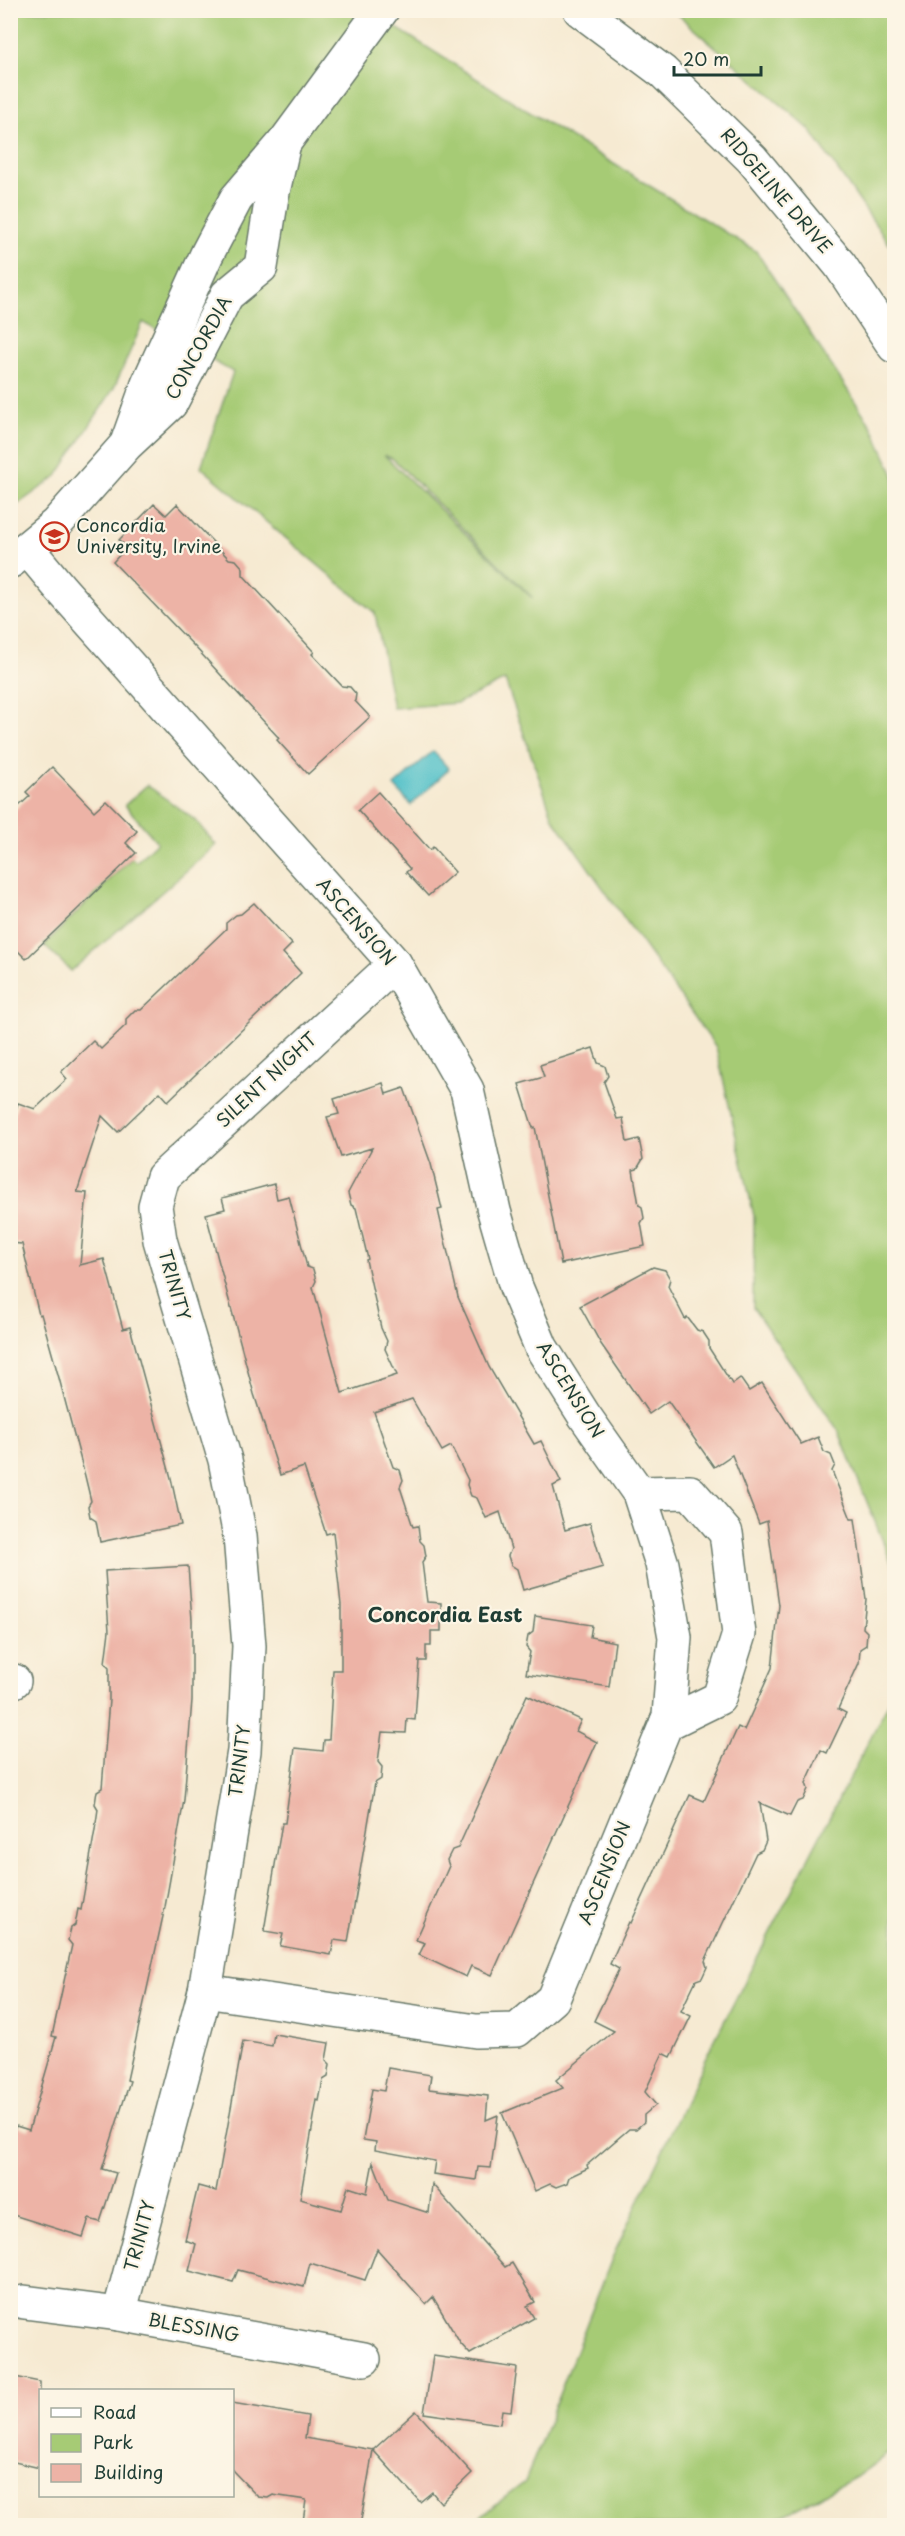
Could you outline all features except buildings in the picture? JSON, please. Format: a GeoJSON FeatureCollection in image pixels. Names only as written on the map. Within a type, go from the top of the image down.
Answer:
{"type":"FeatureCollection","features":[{"type":"Feature","properties":{"kind":"street","name":"CONCORDIA"},"geometry":{"type":"LineString","coordinates":[[126,445],[147,384],[207,254],[236,199],[284,143],[382,10]]}},
{"type":"Feature","properties":{"kind":"street","name":"RIDGELINE DRIVE"},"geometry":{"type":"LineString","coordinates":[[580,10],[663,72],[752,159],[840,265],[894,346]]}},
{"type":"Feature","properties":{"kind":"street","name":"CONCORDIA"},"geometry":{"type":"LineString","coordinates":[[19,555],[56,524],[126,445],[171,403],[226,295],[261,267],[272,196],[284,143]]}},
{"type":"Feature","properties":{"kind":"street","name":"ASCENSION"},"geometry":{"type":"LineString","coordinates":[[19,555],[69,598],[394,964],[466,1089],[494,1211],[516,1287],[541,1347],[639,1493],[662,1564],[675,1637],[669,1716],[666,1724],[553,1999],[517,2030],[476,2031],[205,1991]]}},
{"type":"Feature","properties":{"kind":"street","name":"SILENT NIGHT"},"geometry":{"type":"LineString","coordinates":[[155,1206],[163,1177],[394,964]]}},
{"type":"Feature","properties":{"kind":"street","name":"TRINITY"},"geometry":{"type":"LineString","coordinates":[[119,2314],[205,1991],[244,1751],[249,1646],[240,1536],[225,1460],[160,1240],[155,1206]]}},
{"type":"Feature","properties":{"kind":"street"},"geometry":{"type":"LineString","coordinates":[[639,1493],[690,1492],[726,1533],[739,1634],[719,1698],[666,1724]]}},
{"type":"Feature","properties":{"kind":"street","name":"BLESSING"},"geometry":{"type":"LineString","coordinates":[[24,2302],[119,2314],[364,2359]]}},
{"type":"Feature","properties":{"kind":"green space"},"geometry":{"type":"Polygon","coordinates":[[[10,11],[370,11],[756,251],[872,427],[894,475],[894,1569],[838,1430],[753,1308],[754,1216],[716,1047],[553,818],[505,680],[458,703],[393,708],[375,613],[201,467],[233,372],[143,322],[114,388],[57,476],[11,509],[10,11]],[[384,455],[532,597],[393,459],[384,455]]]}},
{"type":"Feature","properties":{"kind":"green space"},"geometry":{"type":"Polygon","coordinates":[[[674,11],[894,11],[894,251],[810,130],[674,11]]]}},
{"type":"Feature","properties":{"kind":"green space"},"geometry":{"type":"Polygon","coordinates":[[[147,785],[195,820],[216,845],[71,971],[44,945],[132,858],[136,862],[157,842],[125,805],[147,785]]]}},
{"type":"Feature","properties":{"kind":"green space"},"geometry":{"type":"Polygon","coordinates":[[[894,1692],[894,2449],[856,2477],[765,2525],[469,2525],[525,2482],[613,2256],[709,2051],[894,1692]]]}},
{"type":"Feature","properties":{"kind":"water"},"geometry":{"type":"Polygon","coordinates":[[[433,751],[449,769],[411,805],[394,786],[433,751]]]}},
{"type":"Feature","properties":{"kind":"place","name":"Concordia University, Irvine"},"geometry":{"type":"Point","coordinates":[55,536]}},
{"type":"Feature","properties":{"kind":"district","name":"Concordia East"},"geometry":{"type":"Point","coordinates":[445,1615]}}]}
